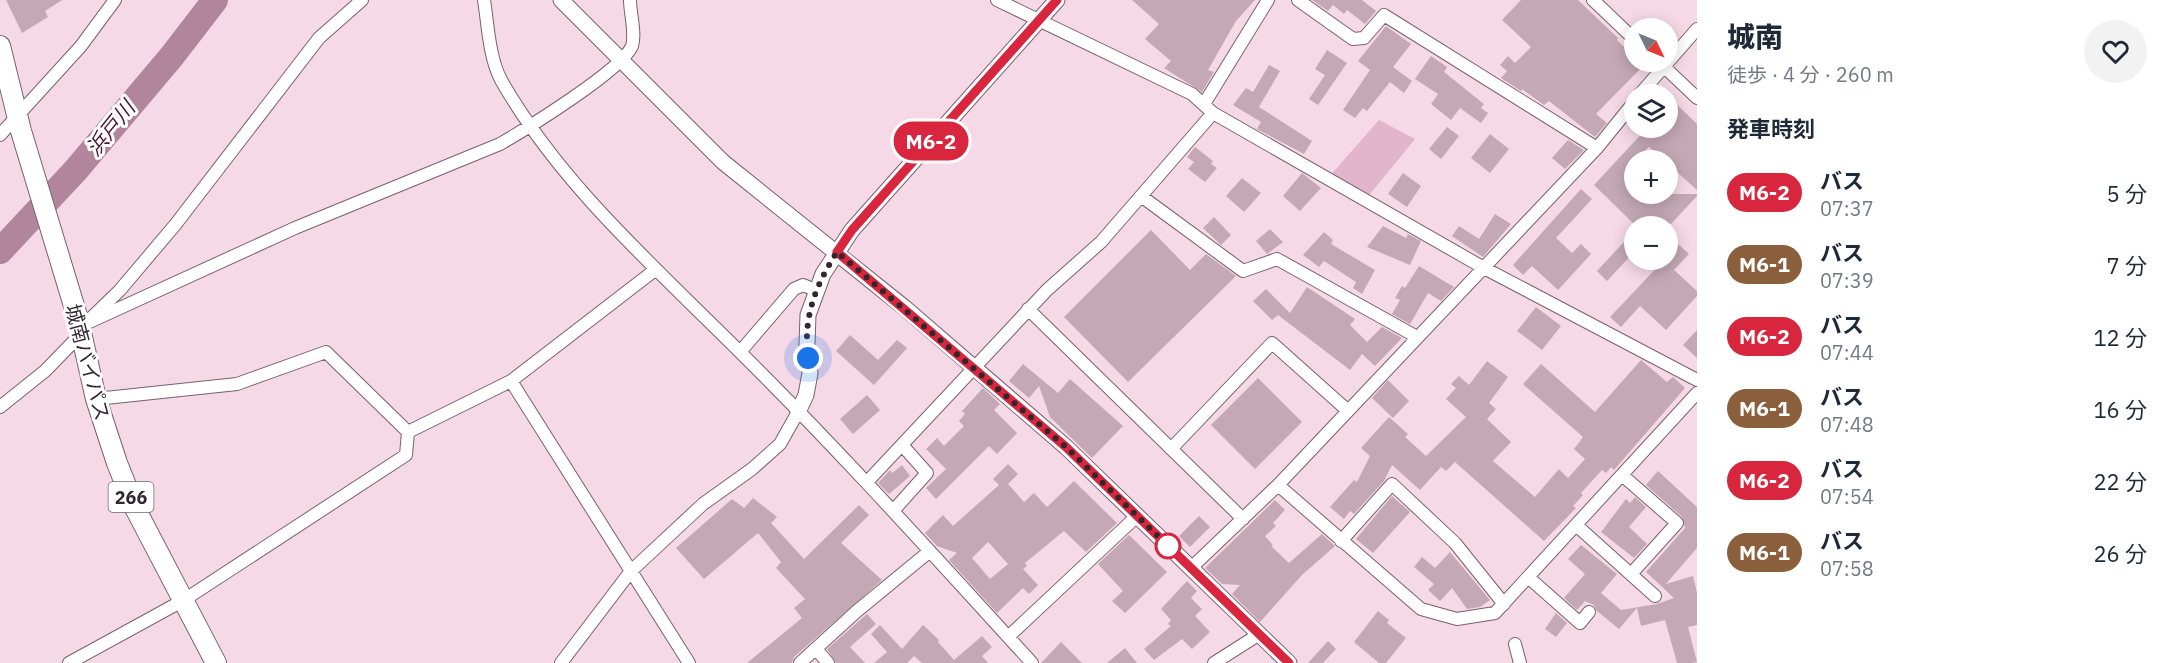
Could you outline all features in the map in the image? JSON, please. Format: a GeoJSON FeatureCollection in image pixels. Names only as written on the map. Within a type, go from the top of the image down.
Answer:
{"type":"FeatureCollection","features":[{"type":"Feature","properties":{"kind":"highway","name":"城南バイパス"},"geometry":{"type":"LineString","coordinates":[[0,46],[19,124],[81,326],[96,399],[135,508],[216,663]]}},
{"type":"Feature","properties":{"kind":"street"},"geometry":{"type":"LineString","coordinates":[[0,135],[19,124],[115,0]]}},
{"type":"Feature","properties":{"kind":"street"},"geometry":{"type":"LineString","coordinates":[[0,407],[45,371],[81,326],[120,290],[175,225],[319,38],[362,0]]}},
{"type":"Feature","properties":{"kind":"street"},"geometry":{"type":"LineString","coordinates":[[484,0],[490,40],[500,77],[531,127],[561,166],[655,270],[740,352],[867,482],[1032,663]]}},
{"type":"Feature","properties":{"kind":"street"},"geometry":{"type":"LineString","coordinates":[[561,0],[723,162],[837,252],[1066,447],[1289,663]]}},
{"type":"Feature","properties":{"kind":"street"},"geometry":{"type":"LineString","coordinates":[[81,326],[296,228],[500,144],[531,127],[621,62],[632,45],[630,0]]}},
{"type":"Feature","properties":{"kind":"street"},"geometry":{"type":"LineString","coordinates":[[998,0],[1192,94],[1208,109],[1485,268],[1697,380]]}},
{"type":"Feature","properties":{"kind":"street"},"geometry":{"type":"LineString","coordinates":[[561,663],[631,571],[703,504],[753,469],[780,444],[806,395],[810,373],[807,344],[808,315],[815,290],[837,252],[852,230],[1057,0]]}},
{"type":"Feature","properties":{"kind":"street"},"geometry":{"type":"LineString","coordinates":[[867,482],[1029,309],[1101,242],[1141,196],[1208,109],[1268,0]]}},
{"type":"Feature","properties":{"kind":"street"},"geometry":{"type":"LineString","coordinates":[[1298,0],[1353,39],[1364,38],[1384,15],[1597,148]]}},
{"type":"Feature","properties":{"kind":"street"},"geometry":{"type":"LineString","coordinates":[[1593,0],[1624,30]]}},
{"type":"Feature","properties":{"kind":"street"},"geometry":{"type":"LineString","coordinates":[[1678,47],[1697,29]]}},
{"type":"Feature","properties":{"kind":"street"},"geometry":{"type":"LineString","coordinates":[[1669,72],[1697,98]]}},
{"type":"Feature","properties":{"kind":"street"},"geometry":{"type":"LineString","coordinates":[[1191,568],[1278,485],[1347,410],[1485,268],[1597,148],[1624,115]]}},
{"type":"Feature","properties":{"kind":"street"},"geometry":{"type":"LineString","coordinates":[[1141,196],[1211,250],[1243,271],[1277,259],[1417,337]]}},
{"type":"Feature","properties":{"kind":"street"},"geometry":{"type":"LineString","coordinates":[[408,432],[511,381],[655,270]]}},
{"type":"Feature","properties":{"kind":"street"},"geometry":{"type":"LineString","coordinates":[[740,352],[794,289],[803,285],[815,290]]}},
{"type":"Feature","properties":{"kind":"street"},"geometry":{"type":"LineString","coordinates":[[1029,309],[1243,519]]}},
{"type":"Feature","properties":{"kind":"street"},"geometry":{"type":"LineString","coordinates":[[1171,449],[1272,343],[1347,410]]}},
{"type":"Feature","properties":{"kind":"street"},"geometry":{"type":"LineString","coordinates":[[96,399],[237,384],[326,352],[408,432]]}},
{"type":"Feature","properties":{"kind":"street"},"geometry":{"type":"LineString","coordinates":[[511,381],[689,663]]}},
{"type":"Feature","properties":{"kind":"street"},"geometry":{"type":"LineString","coordinates":[[1278,485],[1421,609],[1457,619],[1495,613],[1697,393]]}},
{"type":"Feature","properties":{"kind":"street"},"geometry":{"type":"LineString","coordinates":[[69,663],[184,600],[406,455],[408,432]]}},
{"type":"Feature","properties":{"kind":"street"},"geometry":{"type":"LineString","coordinates":[[893,511],[927,473],[902,445]]}},
{"type":"Feature","properties":{"kind":"street"},"geometry":{"type":"LineString","coordinates":[[1622,475],[1677,523],[1631,574]]}},
{"type":"Feature","properties":{"kind":"street"},"geometry":{"type":"LineString","coordinates":[[1341,540],[1392,484],[1455,543],[1504,604]]}},
{"type":"Feature","properties":{"kind":"street"},"geometry":{"type":"LineString","coordinates":[[1008,637],[1137,516]]}},
{"type":"Feature","properties":{"kind":"street"},"geometry":{"type":"LineString","coordinates":[[1576,525],[1654,596]]}},
{"type":"Feature","properties":{"kind":"street"},"geometry":{"type":"LineString","coordinates":[[800,663],[817,650],[857,611],[930,550]]}},
{"type":"Feature","properties":{"kind":"street"},"geometry":{"type":"LineString","coordinates":[[1528,577],[1580,623],[1589,612]]}},
{"type":"Feature","properties":{"kind":"street"},"geometry":{"type":"LineString","coordinates":[[1214,663],[1258,635]]}},
{"type":"Feature","properties":{"kind":"street"},"geometry":{"type":"LineString","coordinates":[[1515,644],[1520,663]]}},
{"type":"Feature","properties":{"kind":"street"},"geometry":{"type":"LineString","coordinates":[[817,650],[828,663]]}},
{"type":"Feature","properties":{"kind":"shaded area"},"geometry":{"type":"Polygon","coordinates":[[[1379,120],[1415,139],[1366,199],[1328,178],[1379,120]]]}},
{"type":"Feature","properties":{"kind":"building"},"geometry":{"type":"Polygon","coordinates":[[[6,0],[62,0],[45,11],[48,17],[22,33],[6,0]]]}},
{"type":"Feature","properties":{"kind":"building"},"geometry":{"type":"Polygon","coordinates":[[[1132,0],[1255,0],[1236,21],[1208,70],[1214,72],[1202,92],[1164,68],[1171,61],[1145,39],[1159,24],[1132,0]]]}},
{"type":"Feature","properties":{"kind":"building"},"geometry":{"type":"Polygon","coordinates":[[[1312,0],[1362,0],[1376,11],[1365,24],[1347,10],[1344,14],[1333,5],[1328,11],[1312,0]]]}},
{"type":"Feature","properties":{"kind":"building"},"geometry":{"type":"Polygon","coordinates":[[[1521,0],[1578,0],[1618,38],[1617,40],[1624,47],[1624,72],[1637,72],[1596,114],[1607,123],[1595,137],[1549,101],[1544,105],[1522,89],[1521,91],[1501,78],[1507,71],[1500,65],[1508,56],[1515,63],[1531,47],[1502,20],[1521,0]]]}},
{"type":"Feature","properties":{"kind":"building"},"geometry":{"type":"Polygon","coordinates":[[[1386,26],[1411,44],[1393,67],[1412,81],[1404,93],[1390,82],[1367,111],[1363,108],[1355,118],[1343,110],[1370,70],[1358,61],[1386,26]]]}},
{"type":"Feature","properties":{"kind":"building"},"geometry":{"type":"Polygon","coordinates":[[[1327,50],[1347,63],[1318,105],[1309,99],[1325,75],[1315,69],[1327,50]]]}},
{"type":"Feature","properties":{"kind":"building"},"geometry":{"type":"Polygon","coordinates":[[[1431,56],[1447,67],[1444,72],[1484,104],[1481,108],[1488,113],[1481,123],[1460,108],[1451,120],[1431,104],[1438,94],[1415,79],[1431,56]]]}},
{"type":"Feature","properties":{"kind":"building"},"geometry":{"type":"Polygon","coordinates":[[[1269,65],[1280,71],[1259,107],[1312,141],[1304,154],[1257,129],[1261,122],[1233,105],[1246,88],[1253,92],[1269,65]]]}},
{"type":"Feature","properties":{"kind":"building"},"geometry":{"type":"Polygon","coordinates":[[[1678,106],[1697,124],[1697,190],[1678,173],[1678,150],[1652,150],[1649,147],[1646,150],[1627,150],[1638,138],[1678,138],[1678,106]]]}},
{"type":"Feature","properties":{"kind":"building"},"geometry":{"type":"Polygon","coordinates":[[[1447,127],[1459,136],[1441,159],[1429,149],[1447,127]]]}},
{"type":"Feature","properties":{"kind":"building"},"geometry":{"type":"Polygon","coordinates":[[[1490,134],[1509,149],[1490,173],[1471,158],[1490,134]]]}},
{"type":"Feature","properties":{"kind":"building"},"geometry":{"type":"Polygon","coordinates":[[[1568,140],[1584,150],[1565,169],[1552,158],[1568,140]]]}},
{"type":"Feature","properties":{"kind":"building"},"geometry":{"type":"Polygon","coordinates":[[[1195,147],[1213,161],[1211,164],[1217,168],[1205,182],[1188,169],[1194,162],[1187,157],[1195,147]]]}},
{"type":"Feature","properties":{"kind":"building"},"geometry":{"type":"Polygon","coordinates":[[[1624,153],[1624,204],[1678,204],[1678,194],[1697,194],[1697,196],[1678,216],[1626,216],[1594,185],[1624,153]]]}},
{"type":"Feature","properties":{"kind":"building"},"geometry":{"type":"Polygon","coordinates":[[[1302,173],[1321,188],[1300,211],[1283,196],[1302,173]]]}},
{"type":"Feature","properties":{"kind":"building"},"geometry":{"type":"Polygon","coordinates":[[[1403,173],[1421,186],[1407,207],[1388,194],[1403,173]]]}},
{"type":"Feature","properties":{"kind":"building"},"geometry":{"type":"Polygon","coordinates":[[[1242,178],[1261,193],[1244,212],[1226,196],[1242,178]]]}},
{"type":"Feature","properties":{"kind":"building"},"geometry":{"type":"Polygon","coordinates":[[[1581,189],[1592,199],[1556,238],[1572,253],[1581,244],[1591,254],[1558,290],[1532,266],[1523,275],[1513,265],[1581,189]]]}},
{"type":"Feature","properties":{"kind":"building"},"geometry":{"type":"Polygon","coordinates":[[[1495,214],[1511,224],[1483,257],[1452,236],[1459,226],[1479,239],[1495,214]]]}},
{"type":"Feature","properties":{"kind":"building"},"geometry":{"type":"Polygon","coordinates":[[[1214,217],[1231,235],[1221,245],[1203,228],[1214,217]]]}},
{"type":"Feature","properties":{"kind":"building"},"geometry":{"type":"Polygon","coordinates":[[[1383,226],[1406,238],[1408,234],[1421,241],[1410,265],[1367,247],[1383,226]]]}},
{"type":"Feature","properties":{"kind":"building"},"geometry":{"type":"Polygon","coordinates":[[[1270,229],[1283,242],[1267,254],[1256,241],[1270,229]]]}},
{"type":"Feature","properties":{"kind":"building"},"geometry":{"type":"Polygon","coordinates":[[[1151,230],[1190,270],[1206,254],[1236,276],[1128,382],[1064,317],[1151,230]]]}},
{"type":"Feature","properties":{"kind":"building"},"geometry":{"type":"Polygon","coordinates":[[[1324,232],[1333,240],[1331,244],[1375,270],[1362,294],[1353,288],[1356,282],[1324,261],[1319,267],[1303,255],[1324,232]]]}},
{"type":"Feature","properties":{"kind":"building"},"geometry":{"type":"Polygon","coordinates":[[[1624,242],[1624,263],[1607,281],[1597,271],[1624,242]]]}},
{"type":"Feature","properties":{"kind":"building"},"geometry":{"type":"Polygon","coordinates":[[[1678,244],[1689,254],[1678,266],[1678,244]]]}},
{"type":"Feature","properties":{"kind":"building"},"geometry":{"type":"Polygon","coordinates":[[[1419,266],[1454,287],[1441,301],[1428,293],[1410,324],[1392,314],[1400,300],[1395,298],[1402,286],[1405,288],[1419,266]]]}},
{"type":"Feature","properties":{"kind":"building"},"geometry":{"type":"Polygon","coordinates":[[[1655,270],[1674,270],[1697,291],[1697,296],[1666,330],[1640,306],[1621,327],[1610,317],[1655,270]]]}},
{"type":"Feature","properties":{"kind":"building"},"geometry":{"type":"Polygon","coordinates":[[[1307,287],[1355,319],[1350,325],[1367,342],[1382,327],[1402,338],[1375,366],[1362,354],[1350,370],[1278,315],[1272,320],[1253,301],[1266,289],[1290,313],[1307,287]]]}},
{"type":"Feature","properties":{"kind":"building"},"geometry":{"type":"Polygon","coordinates":[[[1536,307],[1561,326],[1542,350],[1517,331],[1536,307]]]}},
{"type":"Feature","properties":{"kind":"building"},"geometry":{"type":"Polygon","coordinates":[[[1697,330],[1697,358],[1683,345],[1697,330]]]}},
{"type":"Feature","properties":{"kind":"building"},"geometry":{"type":"Polygon","coordinates":[[[850,335],[878,360],[897,340],[907,348],[874,385],[836,351],[850,335]]]}},
{"type":"Feature","properties":{"kind":"building"},"geometry":{"type":"Polygon","coordinates":[[[1641,360],[1667,382],[1673,377],[1685,388],[1614,470],[1611,467],[1606,473],[1602,470],[1581,493],[1583,495],[1573,506],[1576,508],[1544,541],[1455,462],[1446,471],[1441,467],[1420,490],[1392,465],[1384,481],[1354,514],[1350,511],[1344,519],[1330,507],[1354,480],[1357,482],[1370,456],[1361,448],[1389,417],[1408,434],[1405,437],[1426,456],[1466,417],[1446,399],[1456,388],[1451,384],[1459,376],[1469,385],[1487,361],[1508,377],[1489,403],[1496,409],[1487,419],[1511,442],[1493,461],[1535,497],[1559,469],[1568,478],[1585,459],[1574,449],[1583,437],[1523,384],[1541,364],[1595,412],[1641,360]]]}},
{"type":"Feature","properties":{"kind":"building"},"geometry":{"type":"Polygon","coordinates":[[[1023,364],[1058,393],[1070,379],[1123,426],[1092,458],[1050,417],[1039,386],[1029,398],[1009,381],[1023,364]]]}},
{"type":"Feature","properties":{"kind":"building"},"geometry":{"type":"Polygon","coordinates":[[[1258,378],[1302,422],[1255,469],[1211,425],[1258,378]]]}},
{"type":"Feature","properties":{"kind":"building"},"geometry":{"type":"Polygon","coordinates":[[[1388,380],[1409,401],[1393,418],[1372,398],[1388,380]]]}},
{"type":"Feature","properties":{"kind":"building"},"geometry":{"type":"Polygon","coordinates":[[[983,388],[1000,404],[994,410],[1017,433],[997,454],[989,446],[936,499],[926,488],[946,469],[926,449],[937,438],[944,446],[964,426],[959,421],[965,414],[962,411],[983,388]]]}},
{"type":"Feature","properties":{"kind":"building"},"geometry":{"type":"Polygon","coordinates":[[[867,395],[880,410],[853,434],[840,419],[867,395]]]}},
{"type":"Feature","properties":{"kind":"building"},"geometry":{"type":"Polygon","coordinates":[[[1008,464],[1018,474],[1008,484],[1024,502],[1034,493],[1047,507],[1074,481],[1117,523],[1086,552],[1064,531],[1025,563],[1027,566],[1023,569],[1038,585],[1029,594],[1023,588],[997,613],[949,560],[957,553],[937,546],[925,533],[943,515],[953,526],[999,485],[993,479],[1008,464]],[[988,542],[972,558],[990,579],[1008,564],[988,542]]]}},
{"type":"Feature","properties":{"kind":"building"},"geometry":{"type":"Polygon","coordinates":[[[902,465],[910,476],[889,494],[878,483],[890,470],[892,473],[902,465]]]}},
{"type":"Feature","properties":{"kind":"building"},"geometry":{"type":"Polygon","coordinates":[[[1658,471],[1697,507],[1697,548],[1666,584],[1693,576],[1697,593],[1697,625],[1688,627],[1697,662],[1692,663],[1677,663],[1665,620],[1641,626],[1637,608],[1619,629],[1597,611],[1594,605],[1585,601],[1577,610],[1564,598],[1585,574],[1568,559],[1581,545],[1617,574],[1601,593],[1621,610],[1657,604],[1674,598],[1646,572],[1685,528],[1682,517],[1646,485],[1658,471]]]}},
{"type":"Feature","properties":{"kind":"building"},"geometry":{"type":"Polygon","coordinates":[[[1392,496],[1410,512],[1373,553],[1356,539],[1392,496]]]}},
{"type":"Feature","properties":{"kind":"building"},"geometry":{"type":"Polygon","coordinates":[[[1635,497],[1646,507],[1629,527],[1647,544],[1634,558],[1601,532],[1626,499],[1630,503],[1635,497]]]}},
{"type":"Feature","properties":{"kind":"building"},"geometry":{"type":"Polygon","coordinates":[[[753,498],[777,517],[771,523],[804,559],[859,505],[869,515],[841,543],[882,580],[794,657],[792,663],[747,663],[802,618],[794,608],[805,599],[776,568],[781,562],[758,533],[704,579],[676,548],[732,499],[744,508],[753,498]]]}},
{"type":"Feature","properties":{"kind":"building"},"geometry":{"type":"Polygon","coordinates":[[[1275,500],[1285,510],[1273,523],[1276,526],[1265,536],[1273,545],[1271,546],[1289,563],[1322,534],[1335,546],[1302,575],[1260,622],[1232,594],[1240,585],[1222,584],[1205,568],[1275,500]]]}},
{"type":"Feature","properties":{"kind":"building"},"geometry":{"type":"Polygon","coordinates":[[[1199,516],[1210,527],[1190,547],[1179,536],[1199,516]]]}},
{"type":"Feature","properties":{"kind":"building"},"geometry":{"type":"Polygon","coordinates":[[[1129,535],[1167,572],[1125,613],[1112,601],[1123,591],[1098,564],[1129,535]]]}},
{"type":"Feature","properties":{"kind":"building"},"geometry":{"type":"Polygon","coordinates":[[[1450,552],[1490,600],[1480,607],[1467,609],[1452,588],[1440,601],[1428,590],[1434,584],[1414,567],[1422,557],[1435,568],[1450,552]]]}},
{"type":"Feature","properties":{"kind":"building"},"geometry":{"type":"Polygon","coordinates":[[[1187,581],[1197,591],[1191,598],[1202,609],[1195,616],[1210,632],[1192,649],[1182,639],[1154,660],[1144,649],[1171,626],[1168,624],[1171,620],[1161,609],[1187,581]]]}},
{"type":"Feature","properties":{"kind":"building"},"geometry":{"type":"Polygon","coordinates":[[[1378,611],[1389,620],[1387,623],[1406,638],[1386,663],[1379,663],[1354,642],[1378,611]]]}},
{"type":"Feature","properties":{"kind":"building"},"geometry":{"type":"Polygon","coordinates":[[[1556,613],[1567,623],[1556,637],[1545,629],[1556,613]]]}},
{"type":"Feature","properties":{"kind":"building"},"geometry":{"type":"Polygon","coordinates":[[[867,614],[876,624],[850,647],[865,663],[836,663],[827,649],[867,614]]]}},
{"type":"Feature","properties":{"kind":"building"},"geometry":{"type":"Polygon","coordinates":[[[880,625],[902,649],[923,625],[939,640],[938,642],[954,660],[982,636],[992,647],[982,656],[988,663],[922,663],[914,656],[907,663],[874,663],[887,652],[871,634],[880,625]]]}},
{"type":"Feature","properties":{"kind":"building"},"geometry":{"type":"Polygon","coordinates":[[[1328,641],[1336,649],[1323,663],[1308,663],[1328,641]]]}},
{"type":"Feature","properties":{"kind":"building"},"geometry":{"type":"Polygon","coordinates":[[[1061,642],[1082,663],[1041,663],[1061,642]]]}},
{"type":"Feature","properties":{"kind":"building"},"geometry":{"type":"Polygon","coordinates":[[[1125,648],[1137,663],[1107,663],[1125,648]]]}},
{"type":"Feature","properties":{"kind":"waterway","name":"浜戸川"},"geometry":{"type":"LineString","coordinates":[[0,251],[75,171],[172,56],[215,0]]}},
{"type":"Feature","properties":{"kind":"bus line","name":"M6-2"},"geometry":{"type":"LineString","coordinates":[[1057,0],[852,230],[837,252],[1066,447],[1289,663]]}},
{"type":"Feature","properties":{"kind":"route"},"geometry":{"type":"LineString","coordinates":[[808,358],[808,315],[815,290],[837,252],[1066,447],[1168,546]]}}]}
